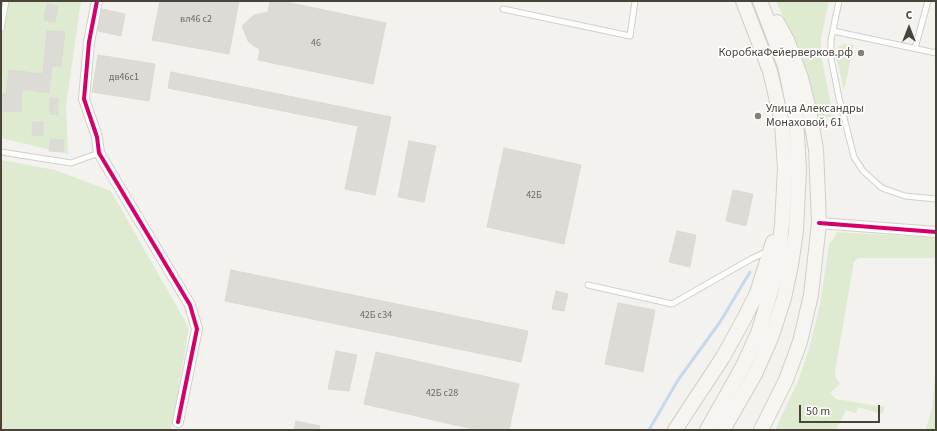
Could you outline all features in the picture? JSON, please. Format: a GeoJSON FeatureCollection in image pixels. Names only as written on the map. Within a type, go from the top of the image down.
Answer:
{"type":"FeatureCollection","features":[{"type":"Feature","properties":{"kind":"main road"},"geometry":{"type":"LineString","coordinates":[[707,430],[742,368],[758,333],[770,294],[784,198],[784,145],[777,97],[763,48],[743,1]]}},
{"type":"Feature","properties":{"kind":"main road"},"geometry":{"type":"LineString","coordinates":[[723,430],[755,374],[770,338],[784,298],[796,231],[799,169],[796,118],[785,66],[760,1]]}},
{"type":"Feature","properties":{"kind":"main road"},"geometry":{"type":"LineString","coordinates":[[761,430],[786,380],[800,342],[812,295],[819,223],[816,149],[801,78],[787,40],[764,1]]}},
{"type":"Feature","properties":{"kind":"main road"},"geometry":{"type":"LineString","coordinates":[[675,430],[723,357],[757,293],[775,252]]}},
{"type":"Feature","properties":{"kind":"street"},"geometry":{"type":"LineString","coordinates":[[97,1],[89,42],[84,99],[98,137],[99,153],[190,305],[197,330],[178,422]]}},
{"type":"Feature","properties":{"kind":"street"},"geometry":{"type":"LineString","coordinates":[[819,223],[936,232]]}},
{"type":"Feature","properties":{"kind":"lane"},"geometry":{"type":"LineString","coordinates":[[1,29],[6,1]]}},
{"type":"Feature","properties":{"kind":"lane"},"geometry":{"type":"LineString","coordinates":[[504,9],[630,36],[635,1]]}},
{"type":"Feature","properties":{"kind":"lane"},"geometry":{"type":"LineString","coordinates":[[839,1],[831,49],[832,68],[858,165],[875,184],[891,192],[905,196],[936,199]]}},
{"type":"Feature","properties":{"kind":"lane"},"geometry":{"type":"LineString","coordinates":[[914,48],[928,1]]}},
{"type":"Feature","properties":{"kind":"lane"},"geometry":{"type":"LineString","coordinates":[[833,31],[936,53]]}},
{"type":"Feature","properties":{"kind":"lane"},"geometry":{"type":"LineString","coordinates":[[1,152],[71,163],[99,153]]}},
{"type":"Feature","properties":{"kind":"lane"},"geometry":{"type":"LineString","coordinates":[[588,285],[672,304],[766,251],[775,252]]}},
{"type":"Feature","properties":{"kind":"green space"},"geometry":{"type":"Polygon","coordinates":[[[1,1],[81,1],[66,106],[68,154],[1,138],[1,1]]]}},
{"type":"Feature","properties":{"kind":"green space"},"geometry":{"type":"Polygon","coordinates":[[[776,1],[829,1],[821,38],[821,54],[833,116],[818,120],[809,80],[793,38],[776,1]]]}},
{"type":"Feature","properties":{"kind":"green space"},"geometry":{"type":"Polygon","coordinates":[[[843,44],[854,45],[844,90],[836,56],[838,47],[843,44]]]}},
{"type":"Feature","properties":{"kind":"green space"},"geometry":{"type":"Polygon","coordinates":[[[1,160],[55,170],[111,191],[189,328],[171,430],[1,430],[1,160]]]}},
{"type":"Feature","properties":{"kind":"green space"},"geometry":{"type":"Polygon","coordinates":[[[836,232],[936,238],[936,258],[858,258],[854,262],[835,371],[836,378],[840,384],[830,393],[836,399],[884,407],[884,412],[881,414],[858,407],[856,413],[846,410],[836,430],[775,430],[798,381],[808,352],[820,305],[829,244],[835,237],[836,232]]]}},
{"type":"Feature","properties":{"kind":"green space"},"geometry":{"type":"Polygon","coordinates":[[[936,367],[936,430],[926,430],[932,407],[936,367]]]}},
{"type":"Feature","properties":{"kind":"building"},"geometry":{"type":"Polygon","coordinates":[[[160,1],[239,1],[229,54],[152,40],[160,1]]]}},
{"type":"Feature","properties":{"kind":"building"},"geometry":{"type":"Polygon","coordinates":[[[270,1],[281,1],[386,23],[373,84],[258,60],[260,49],[248,41],[242,26],[254,15],[268,12],[270,1]]]}},
{"type":"Feature","properties":{"kind":"building"},"geometry":{"type":"Polygon","coordinates":[[[47,4],[58,6],[55,22],[44,20],[47,4]]]}},
{"type":"Feature","properties":{"kind":"building"},"geometry":{"type":"Polygon","coordinates":[[[102,9],[125,14],[121,36],[98,31],[102,9]]]}},
{"type":"Feature","properties":{"kind":"building"},"geometry":{"type":"Polygon","coordinates":[[[47,31],[65,32],[61,66],[52,66],[49,93],[22,89],[21,112],[1,111],[1,94],[6,94],[9,70],[43,74],[47,31]]]}},
{"type":"Feature","properties":{"kind":"building"},"geometry":{"type":"Polygon","coordinates":[[[98,55],[155,64],[149,101],[92,92],[98,55]]]}},
{"type":"Feature","properties":{"kind":"building"},"geometry":{"type":"Polygon","coordinates":[[[171,72],[391,117],[375,195],[345,189],[358,126],[168,88],[171,72]]]}},
{"type":"Feature","properties":{"kind":"building"},"geometry":{"type":"Polygon","coordinates":[[[50,98],[58,98],[58,115],[50,114],[50,98]]]}},
{"type":"Feature","properties":{"kind":"building"},"geometry":{"type":"Polygon","coordinates":[[[33,122],[43,122],[43,136],[32,135],[33,122]]]}},
{"type":"Feature","properties":{"kind":"building"},"geometry":{"type":"Polygon","coordinates":[[[51,139],[64,140],[63,152],[49,151],[51,139]]]}},
{"type":"Feature","properties":{"kind":"building"},"geometry":{"type":"Polygon","coordinates":[[[409,141],[436,146],[424,202],[398,197],[409,141]]]}},
{"type":"Feature","properties":{"kind":"building"},"geometry":{"type":"Polygon","coordinates":[[[504,148],[581,165],[564,244],[487,227],[504,148]]]}},
{"type":"Feature","properties":{"kind":"building"},"geometry":{"type":"Polygon","coordinates":[[[733,190],[753,194],[746,226],[726,221],[733,190]]]}},
{"type":"Feature","properties":{"kind":"building"},"geometry":{"type":"Polygon","coordinates":[[[677,231],[696,235],[690,267],[669,262],[677,231]]]}},
{"type":"Feature","properties":{"kind":"building"},"geometry":{"type":"Polygon","coordinates":[[[231,270],[528,331],[521,362],[225,301],[231,270]]]}},
{"type":"Feature","properties":{"kind":"building"},"geometry":{"type":"Polygon","coordinates":[[[556,291],[568,294],[564,311],[552,309],[556,291]]]}},
{"type":"Feature","properties":{"kind":"building"},"geometry":{"type":"Polygon","coordinates":[[[618,303],[655,310],[643,372],[605,364],[618,303]]]}},
{"type":"Feature","properties":{"kind":"building"},"geometry":{"type":"Polygon","coordinates":[[[336,351],[357,355],[349,391],[328,389],[336,351]]]}},
{"type":"Feature","properties":{"kind":"building"},"geometry":{"type":"Polygon","coordinates":[[[376,352],[519,384],[509,430],[477,430],[364,404],[376,352]]]}},
{"type":"Feature","properties":{"kind":"building"},"geometry":{"type":"Polygon","coordinates":[[[296,421],[320,426],[319,430],[294,430],[296,421]]]}},
{"type":"Feature","properties":{"kind":"waterway"},"geometry":{"type":"LineString","coordinates":[[649,430],[678,380],[720,322],[750,272]]}},
{"type":"Feature","properties":{"kind":"cycle path"},"geometry":{"type":"LineString","coordinates":[[97,1],[89,42],[84,99],[97,137],[99,153],[190,305],[197,329],[178,422]]}},
{"type":"Feature","properties":{"kind":"cycle path"},"geometry":{"type":"LineString","coordinates":[[819,223],[936,232]]}},
{"type":"Feature","properties":{"kind":"place","name":"КоробкаФейерверков.рф"},"geometry":{"type":"Point","coordinates":[861,53]}},
{"type":"Feature","properties":{"kind":"place","name":"Улица Александры Монаховой, 61"},"geometry":{"type":"Point","coordinates":[758,116]}}]}
